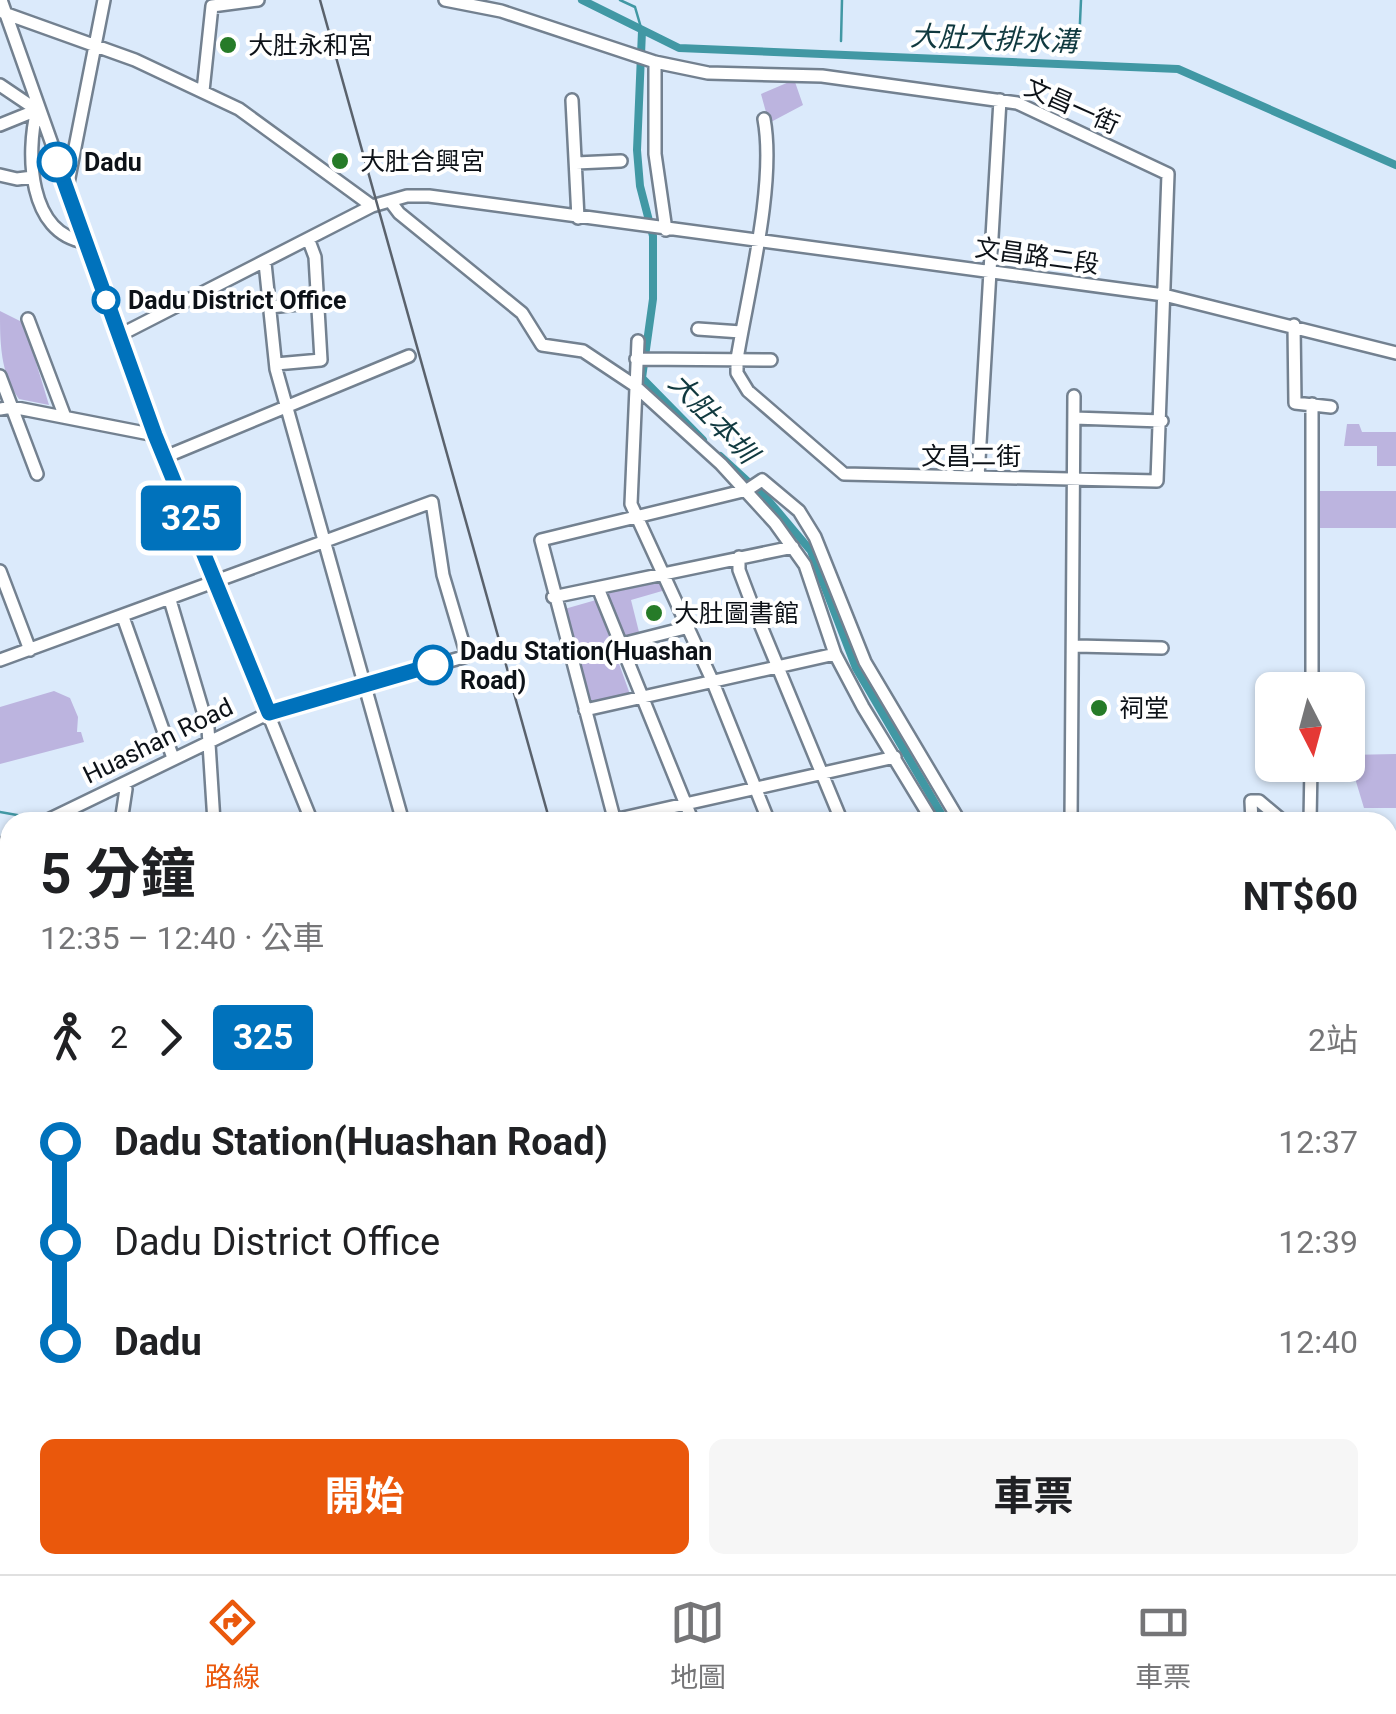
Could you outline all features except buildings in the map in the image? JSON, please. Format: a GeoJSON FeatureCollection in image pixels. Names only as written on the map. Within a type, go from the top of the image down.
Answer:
{"type":"FeatureCollection","features":[{"type":"Feature","properties":{"kind":"street"},"geometry":{"type":"LineString","coordinates":[[1,0],[155,435],[218,581],[308,812]]}},
{"type":"Feature","properties":{"kind":"street"},"geometry":{"type":"LineString","coordinates":[[67,188],[104,0]]}},
{"type":"Feature","properties":{"kind":"street"},"geometry":{"type":"LineString","coordinates":[[204,91],[212,6],[258,0]]}},
{"type":"Feature","properties":{"kind":"street","name":"文昌一街"},"geometry":{"type":"LineString","coordinates":[[445,0],[573,32],[656,62],[708,73],[822,76],[1000,100],[1036,109],[1168,174],[1164,295]]}},
{"type":"Feature","properties":{"kind":"street"},"geometry":{"type":"LineString","coordinates":[[3,13],[94,44],[239,109],[372,206]]}},
{"type":"Feature","properties":{"kind":"street"},"geometry":{"type":"LineString","coordinates":[[656,62],[655,154],[666,230]]}},
{"type":"Feature","properties":{"kind":"street"},"geometry":{"type":"LineString","coordinates":[[0,85],[37,110]]}},
{"type":"Feature","properties":{"kind":"street"},"geometry":{"type":"LineString","coordinates":[[572,100],[578,218]]}},
{"type":"Feature","properties":{"kind":"street"},"geometry":{"type":"LineString","coordinates":[[978,477],[1000,100]]}},
{"type":"Feature","properties":{"kind":"street"},"geometry":{"type":"LineString","coordinates":[[0,125],[37,110]]}},
{"type":"Feature","properties":{"kind":"street"},"geometry":{"type":"LineString","coordinates":[[37,110],[31,135],[33,177],[52,225],[70,240],[85,242]]}},
{"type":"Feature","properties":{"kind":"street"},"geometry":{"type":"LineString","coordinates":[[737,359],[757,240],[768,139],[764,119]]}},
{"type":"Feature","properties":{"kind":"street"},"geometry":{"type":"LineString","coordinates":[[576,163],[621,162]]}},
{"type":"Feature","properties":{"kind":"street"},"geometry":{"type":"LineString","coordinates":[[0,174],[17,180],[33,177]]}},
{"type":"Feature","properties":{"kind":"street","name":"文昌路二段"},"geometry":{"type":"LineString","coordinates":[[118,336],[372,206],[429,196],[1164,295],[1396,353]]}},
{"type":"Feature","properties":{"kind":"street"},"geometry":{"type":"LineString","coordinates":[[390,201],[399,213],[522,313],[542,345],[583,351],[634,384],[747,490],[805,565],[835,654],[927,812]]}},
{"type":"Feature","properties":{"kind":"street"},"geometry":{"type":"LineString","coordinates":[[276,364],[322,360],[315,257],[309,241]]}},
{"type":"Feature","properties":{"kind":"street"},"geometry":{"type":"LineString","coordinates":[[265,263],[276,364],[400,812]]}},
{"type":"Feature","properties":{"kind":"street","name":"文昌二街"},"geometry":{"type":"LineString","coordinates":[[737,359],[737,373],[748,392],[844,474],[1158,480],[1164,295]]}},
{"type":"Feature","properties":{"kind":"street"},"geometry":{"type":"LineString","coordinates":[[270,308],[318,302]]}},
{"type":"Feature","properties":{"kind":"street"},"geometry":{"type":"LineString","coordinates":[[28,319],[65,417]]}},
{"type":"Feature","properties":{"kind":"street"},"geometry":{"type":"LineString","coordinates":[[1294,325],[1296,403],[1331,406]]}},
{"type":"Feature","properties":{"kind":"street"},"geometry":{"type":"LineString","coordinates":[[698,328],[742,332]]}},
{"type":"Feature","properties":{"kind":"street"},"geometry":{"type":"LineString","coordinates":[[638,341],[632,504],[712,680],[765,812]]}},
{"type":"Feature","properties":{"kind":"street"},"geometry":{"type":"LineString","coordinates":[[165,457],[409,356]]}},
{"type":"Feature","properties":{"kind":"street"},"geometry":{"type":"LineString","coordinates":[[636,359],[772,360]]}},
{"type":"Feature","properties":{"kind":"street"},"geometry":{"type":"LineString","coordinates":[[0,376],[6,408],[36,474]]}},
{"type":"Feature","properties":{"kind":"street"},"geometry":{"type":"LineString","coordinates":[[1072,812],[1076,646],[1074,396]]}},
{"type":"Feature","properties":{"kind":"street"},"geometry":{"type":"LineString","coordinates":[[1312,404],[1312,672]]}},
{"type":"Feature","properties":{"kind":"street"},"geometry":{"type":"LineString","coordinates":[[6,408],[155,435]]}},
{"type":"Feature","properties":{"kind":"street"},"geometry":{"type":"LineString","coordinates":[[1074,418],[1162,421]]}},
{"type":"Feature","properties":{"kind":"street"},"geometry":{"type":"LineString","coordinates":[[612,812],[553,598],[541,551],[542,540],[747,490],[762,480],[799,511],[816,537],[865,662],[954,812]]}},
{"type":"Feature","properties":{"kind":"street","name":"Huashan Road"},"geometry":{"type":"LineString","coordinates":[[64,812],[269,713],[467,656],[443,574],[432,502],[324,540]]}},
{"type":"Feature","properties":{"kind":"street"},"geometry":{"type":"LineString","coordinates":[[0,660],[324,540]]}},
{"type":"Feature","properties":{"kind":"street"},"geometry":{"type":"LineString","coordinates":[[553,598],[792,546]]}},
{"type":"Feature","properties":{"kind":"street"},"geometry":{"type":"LineString","coordinates":[[739,557],[739,570],[838,812]]}},
{"type":"Feature","properties":{"kind":"street"},"geometry":{"type":"LineString","coordinates":[[0,570],[30,650]]}},
{"type":"Feature","properties":{"kind":"street"},"geometry":{"type":"LineString","coordinates":[[598,588],[690,812]]}},
{"type":"Feature","properties":{"kind":"street"},"geometry":{"type":"LineString","coordinates":[[170,600],[208,728],[213,812]]}},
{"type":"Feature","properties":{"kind":"street"},"geometry":{"type":"LineString","coordinates":[[123,617],[173,758]]}},
{"type":"Feature","properties":{"kind":"street"},"geometry":{"type":"LineString","coordinates":[[622,644],[689,627]]}},
{"type":"Feature","properties":{"kind":"street"},"geometry":{"type":"LineString","coordinates":[[1076,646],[1162,648]]}},
{"type":"Feature","properties":{"kind":"street"},"geometry":{"type":"LineString","coordinates":[[584,710],[835,654]]}},
{"type":"Feature","properties":{"kind":"street"},"geometry":{"type":"LineString","coordinates":[[651,812],[895,758]]}},
{"type":"Feature","properties":{"kind":"street"},"geometry":{"type":"LineString","coordinates":[[1310,812],[1311,782]]}},
{"type":"Feature","properties":{"kind":"street"},"geometry":{"type":"LineString","coordinates":[[123,812],[126,789]]}},
{"type":"Feature","properties":{"kind":"street"},"geometry":{"type":"LineString","coordinates":[[1252,812],[1251,801],[1271,812]]}},
{"type":"Feature","properties":{"kind":"shaded area"},"geometry":{"type":"Polygon","coordinates":[[[795,82],[803,105],[769,123],[761,94],[795,82]]]}},
{"type":"Feature","properties":{"kind":"shaded area"},"geometry":{"type":"Polygon","coordinates":[[[0,311],[24,323],[49,405],[19,399],[13,389],[2,357],[0,311]]]}},
{"type":"Feature","properties":{"kind":"shaded area"},"geometry":{"type":"Polygon","coordinates":[[[1347,424],[1359,424],[1362,432],[1396,432],[1396,466],[1377,466],[1377,446],[1344,446],[1347,424]]]}},
{"type":"Feature","properties":{"kind":"shaded area"},"geometry":{"type":"Polygon","coordinates":[[[1317,491],[1396,491],[1396,528],[1317,528],[1317,491]]]}},
{"type":"Feature","properties":{"kind":"shaded area"},"geometry":{"type":"Polygon","coordinates":[[[666,580],[669,589],[631,600],[640,636],[625,642],[607,593],[666,580]]]}},
{"type":"Feature","properties":{"kind":"shaded area"},"geometry":{"type":"Polygon","coordinates":[[[596,600],[631,697],[589,707],[561,610],[596,600]]]}},
{"type":"Feature","properties":{"kind":"shaded area"},"geometry":{"type":"Polygon","coordinates":[[[54,691],[70,698],[78,717],[77,732],[81,732],[84,742],[0,764],[0,707],[54,691]]]}},
{"type":"Feature","properties":{"kind":"shaded area"},"geometry":{"type":"Polygon","coordinates":[[[1396,754],[1396,808],[1364,808],[1356,782],[1365,782],[1365,755],[1396,754]]]}},
{"type":"Feature","properties":{"kind":"waterway","name":"大肚大排水溝"},"geometry":{"type":"LineString","coordinates":[[582,0],[679,48],[1178,69],[1396,165]]}},
{"type":"Feature","properties":{"kind":"waterway","name":"大肚本圳"},"geometry":{"type":"LineString","coordinates":[[620,0],[635,7],[642,31]]}},
{"type":"Feature","properties":{"kind":"waterway"},"geometry":{"type":"LineString","coordinates":[[841,41],[842,0]]}},
{"type":"Feature","properties":{"kind":"waterway"},"geometry":{"type":"LineString","coordinates":[[1079,44],[1081,0]]}},
{"type":"Feature","properties":{"kind":"waterway","name":"大肚本圳"},"geometry":{"type":"LineString","coordinates":[[642,31],[637,150],[640,186],[653,236],[653,299],[642,378],[703,440]]}},
{"type":"Feature","properties":{"kind":"waterway","name":"大肚本圳"},"geometry":{"type":"LineString","coordinates":[[720,456],[768,500],[811,551],[856,668],[940,812]]}},
{"type":"Feature","properties":{"kind":"railway"},"geometry":{"type":"LineString","coordinates":[[320,0],[547,812]]}},
{"type":"Feature","properties":{"kind":"bus line","name":"325"},"geometry":{"type":"LineString","coordinates":[[57,162],[155,435],[269,713],[433,665]]}},
{"type":"Feature","properties":{"kind":"place","name":"大肚永和宮"},"geometry":{"type":"Point","coordinates":[228,45]}},
{"type":"Feature","properties":{"kind":"place","name":"大肚合興宮"},"geometry":{"type":"Point","coordinates":[340,161]}},
{"type":"Feature","properties":{"kind":"place","name":"Dadu"},"geometry":{"type":"Point","coordinates":[57,162]}},
{"type":"Feature","properties":{"kind":"place","name":"Dadu District Office"},"geometry":{"type":"Point","coordinates":[106,300]}},
{"type":"Feature","properties":{"kind":"place","name":"大肚圖書館"},"geometry":{"type":"Point","coordinates":[654,613]}},
{"type":"Feature","properties":{"kind":"place","name":"Dadu Station(Huashan Road)"},"geometry":{"type":"Point","coordinates":[433,665]}},
{"type":"Feature","properties":{"kind":"place","name":"祠堂"},"geometry":{"type":"Point","coordinates":[1099,708]}}]}
